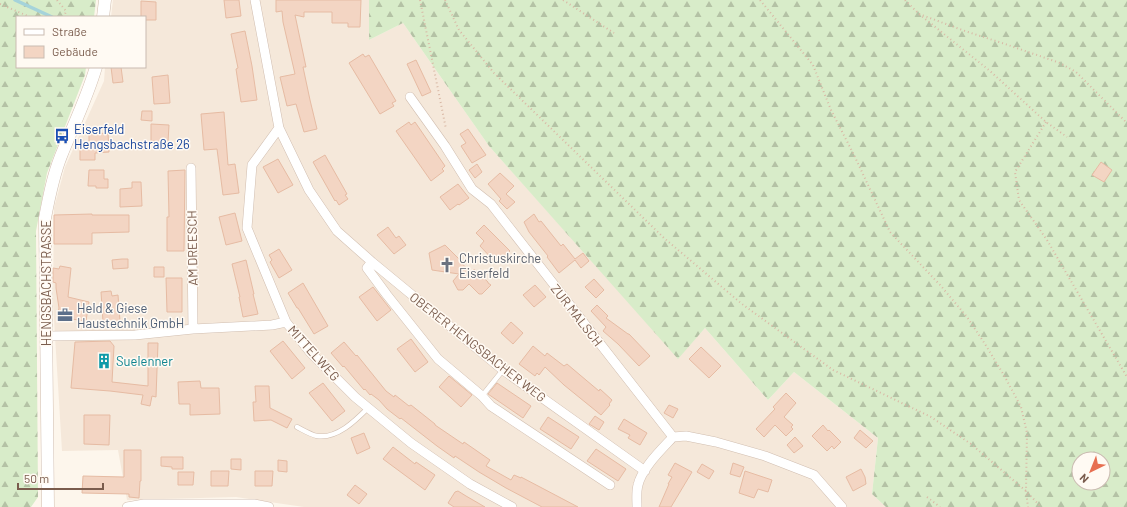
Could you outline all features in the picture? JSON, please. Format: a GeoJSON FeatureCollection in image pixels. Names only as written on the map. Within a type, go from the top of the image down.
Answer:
{"type":"FeatureCollection","features":[{"type":"Feature","properties":{"kind":"street"},"geometry":{"type":"LineString","coordinates":[[103,16],[105,0]]}},
{"type":"Feature","properties":{"kind":"street","name":"OBERER HENGSBACHER WEG"},"geometry":{"type":"LineString","coordinates":[[255,0],[279,128],[309,190],[337,231],[372,262],[503,370],[645,471]]}},
{"type":"Feature","properties":{"kind":"street","name":"HENGSBACHSTRASSE"},"geometry":{"type":"LineString","coordinates":[[48,507],[44,218],[61,157],[85,101],[96,68]]}},
{"type":"Feature","properties":{"kind":"street","name":"ZUR MALSCH"},"geometry":{"type":"LineString","coordinates":[[410,96],[445,146],[472,189],[491,204],[673,437]]}},
{"type":"Feature","properties":{"kind":"street","name":"MITTELWEG"},"geometry":{"type":"LineString","coordinates":[[279,128],[252,165],[247,228],[286,322],[310,352],[368,408],[411,443],[470,484],[512,507]]}},
{"type":"Feature","properties":{"kind":"street","name":"AM DREESCH"},"geometry":{"type":"LineString","coordinates":[[191,168],[193,329]]}},
{"type":"Feature","properties":{"kind":"street","name":"OBERER HENGSBACHER WEG"},"geometry":{"type":"LineString","coordinates":[[372,262],[367,268],[438,359],[482,396],[491,406],[610,485]]}},
{"type":"Feature","properties":{"kind":"street"},"geometry":{"type":"LineString","coordinates":[[46,336],[135,335],[193,329],[272,325],[286,322]]}},
{"type":"Feature","properties":{"kind":"street"},"geometry":{"type":"LineString","coordinates":[[637,507],[638,484],[645,471],[673,437],[686,436],[716,442],[765,456],[814,475],[842,507]]}},
{"type":"Feature","properties":{"kind":"street"},"geometry":{"type":"LineString","coordinates":[[127,507],[144,504],[254,504],[269,507]]}},
{"type":"Feature","properties":{"kind":"lane"},"geometry":{"type":"LineString","coordinates":[[482,396],[503,370]]}},
{"type":"Feature","properties":{"kind":"lane"},"geometry":{"type":"LineString","coordinates":[[297,427],[316,436],[330,436],[342,430],[368,408]]}},
{"type":"Feature","properties":{"kind":"path"},"geometry":{"type":"LineString","coordinates":[[57,0],[66,11],[64,16]]}},
{"type":"Feature","properties":{"kind":"path"},"geometry":{"type":"LineString","coordinates":[[420,0],[446,132],[445,146]]}},
{"type":"Feature","properties":{"kind":"path"},"geometry":{"type":"LineString","coordinates":[[445,0],[459,30],[494,73],[664,238],[742,304],[833,370],[931,417],[971,444],[1026,491],[1041,507]]}},
{"type":"Feature","properties":{"kind":"path"},"geometry":{"type":"LineString","coordinates":[[562,0],[614,32]]}},
{"type":"Feature","properties":{"kind":"path"},"geometry":{"type":"LineString","coordinates":[[760,0],[813,65],[831,110],[890,232],[941,286],[967,317],[986,344],[1021,407],[1027,433],[1026,491],[1028,507]]}},
{"type":"Feature","properties":{"kind":"path"},"geometry":{"type":"LineString","coordinates":[[905,0],[919,14],[990,71],[1046,122],[1067,137]]}},
{"type":"Feature","properties":{"kind":"path"},"geometry":{"type":"LineString","coordinates":[[0,4],[28,16]]}},
{"type":"Feature","properties":{"kind":"path"},"geometry":{"type":"LineString","coordinates":[[919,14],[965,32],[1060,63],[1076,72],[1127,123]]}},
{"type":"Feature","properties":{"kind":"path"},"geometry":{"type":"LineString","coordinates":[[1046,122],[1015,172],[1019,200],[1048,240],[1127,377]]}},
{"type":"Feature","properties":{"kind":"path"},"geometry":{"type":"LineString","coordinates":[[927,497],[940,507]]}},
{"type":"Feature","properties":{"kind":"shaded area"},"geometry":{"type":"Polygon","coordinates":[[[113,0],[369,0],[369,40],[403,23],[489,146],[678,358],[705,328],[768,400],[794,372],[878,438],[872,494],[886,507],[304,507],[236,497],[127,500],[118,450],[62,451],[53,303],[54,208],[65,167],[104,81],[105,68],[146,68],[146,16],[111,16],[113,0]]]}},
{"type":"Feature","properties":{"kind":"green space"},"geometry":{"type":"Polygon","coordinates":[[[0,0],[96,0],[94,16],[16,16],[16,68],[86,68],[85,75],[47,173],[36,231],[38,497],[31,507],[0,507],[0,0]]]}},
{"type":"Feature","properties":{"kind":"green space"},"geometry":{"type":"Polygon","coordinates":[[[369,0],[1127,0],[1127,507],[886,507],[872,494],[878,438],[794,372],[768,400],[705,328],[678,359],[489,146],[403,23],[369,40],[369,0]]]}},
{"type":"Feature","properties":{"kind":"building"},"geometry":{"type":"Polygon","coordinates":[[[224,0],[239,0],[241,16],[226,18],[224,0]]]}},
{"type":"Feature","properties":{"kind":"building"},"geometry":{"type":"Polygon","coordinates":[[[276,0],[361,0],[360,27],[348,27],[348,23],[332,23],[332,12],[304,12],[304,17],[295,15],[306,67],[303,67],[317,129],[304,132],[296,104],[287,106],[280,77],[295,74],[283,22],[282,11],[276,12],[276,0]]]}},
{"type":"Feature","properties":{"kind":"building"},"geometry":{"type":"Polygon","coordinates":[[[141,1],[156,2],[156,20],[146,20],[146,16],[141,16],[141,1]]]}},
{"type":"Feature","properties":{"kind":"building"},"geometry":{"type":"Polygon","coordinates":[[[245,31],[257,100],[241,102],[236,69],[238,68],[231,34],[245,31]]]}},
{"type":"Feature","properties":{"kind":"building"},"geometry":{"type":"Polygon","coordinates":[[[363,54],[365,57],[369,55],[396,101],[392,103],[394,106],[380,114],[349,63],[363,54]]]}},
{"type":"Feature","properties":{"kind":"building"},"geometry":{"type":"Polygon","coordinates":[[[416,60],[431,92],[422,96],[407,64],[416,60]]]}},
{"type":"Feature","properties":{"kind":"building"},"geometry":{"type":"Polygon","coordinates":[[[111,68],[121,68],[123,82],[113,83],[111,68]]]}},
{"type":"Feature","properties":{"kind":"building"},"geometry":{"type":"Polygon","coordinates":[[[168,75],[170,103],[154,104],[152,77],[168,75]]]}},
{"type":"Feature","properties":{"kind":"building"},"geometry":{"type":"Polygon","coordinates":[[[142,111],[152,111],[152,121],[141,120],[142,111]]]}},
{"type":"Feature","properties":{"kind":"building"},"geometry":{"type":"Polygon","coordinates":[[[224,112],[228,165],[235,164],[239,193],[223,195],[217,149],[204,150],[201,114],[224,112]]]}},
{"type":"Feature","properties":{"kind":"building"},"geometry":{"type":"Polygon","coordinates":[[[409,122],[411,125],[415,122],[445,166],[442,169],[444,171],[431,181],[396,131],[409,122]]]}},
{"type":"Feature","properties":{"kind":"building"},"geometry":{"type":"Polygon","coordinates":[[[151,124],[169,125],[168,142],[151,141],[151,124]]]}},
{"type":"Feature","properties":{"kind":"building"},"geometry":{"type":"Polygon","coordinates":[[[468,129],[486,155],[472,163],[461,146],[466,143],[460,134],[468,129]]]}},
{"type":"Feature","properties":{"kind":"building"},"geometry":{"type":"Polygon","coordinates":[[[108,133],[109,152],[95,153],[95,160],[80,160],[80,149],[89,149],[89,134],[108,133]]]}},
{"type":"Feature","properties":{"kind":"building"},"geometry":{"type":"Polygon","coordinates":[[[325,155],[347,194],[345,195],[348,199],[339,205],[336,200],[335,201],[313,162],[325,155]]]}},
{"type":"Feature","properties":{"kind":"building"},"geometry":{"type":"Polygon","coordinates":[[[278,159],[293,185],[278,193],[263,167],[278,159]]]}},
{"type":"Feature","properties":{"kind":"building"},"geometry":{"type":"Polygon","coordinates":[[[1101,162],[1112,170],[1104,182],[1092,175],[1101,162]]]}},
{"type":"Feature","properties":{"kind":"building"},"geometry":{"type":"Polygon","coordinates":[[[477,164],[482,172],[475,178],[469,170],[477,164]]]}},
{"type":"Feature","properties":{"kind":"building"},"geometry":{"type":"Polygon","coordinates":[[[89,170],[104,170],[104,179],[108,179],[108,188],[88,186],[89,170]]]}},
{"type":"Feature","properties":{"kind":"building"},"geometry":{"type":"Polygon","coordinates":[[[185,170],[184,251],[167,251],[167,217],[169,217],[168,171],[185,170]]]}},
{"type":"Feature","properties":{"kind":"building"},"geometry":{"type":"Polygon","coordinates":[[[500,173],[514,186],[506,194],[515,202],[507,209],[499,201],[501,199],[488,184],[500,173]]]}},
{"type":"Feature","properties":{"kind":"building"},"geometry":{"type":"Polygon","coordinates":[[[132,182],[141,182],[142,206],[120,207],[120,189],[132,188],[132,182]]]}},
{"type":"Feature","properties":{"kind":"building"},"geometry":{"type":"Polygon","coordinates":[[[458,184],[469,198],[450,210],[440,197],[458,184]]]}},
{"type":"Feature","properties":{"kind":"building"},"geometry":{"type":"Polygon","coordinates":[[[235,213],[242,241],[226,245],[219,217],[235,213]]]}},
{"type":"Feature","properties":{"kind":"building"},"geometry":{"type":"Polygon","coordinates":[[[534,214],[539,222],[541,221],[561,246],[563,244],[575,259],[583,253],[589,261],[581,268],[575,260],[559,273],[529,232],[524,222],[534,214]]]}},
{"type":"Feature","properties":{"kind":"building"},"geometry":{"type":"Polygon","coordinates":[[[54,215],[129,215],[129,232],[92,233],[92,244],[54,244],[54,215]]]}},
{"type":"Feature","properties":{"kind":"building"},"geometry":{"type":"Polygon","coordinates":[[[484,225],[510,251],[497,264],[480,246],[484,241],[476,233],[484,225]]]}},
{"type":"Feature","properties":{"kind":"building"},"geometry":{"type":"Polygon","coordinates":[[[388,227],[396,238],[399,236],[406,245],[394,254],[377,235],[388,227]]]}},
{"type":"Feature","properties":{"kind":"building","name":"Christuskirche Eiserfeld"},"geometry":{"type":"Polygon","coordinates":[[[445,245],[471,272],[474,269],[491,285],[482,294],[479,294],[469,284],[463,290],[458,290],[453,281],[459,274],[432,270],[429,253],[445,245]]]}},
{"type":"Feature","properties":{"kind":"building"},"geometry":{"type":"Polygon","coordinates":[[[279,249],[292,270],[279,278],[270,262],[272,260],[269,255],[279,249]]]}},
{"type":"Feature","properties":{"kind":"building"},"geometry":{"type":"Polygon","coordinates":[[[128,259],[128,268],[113,269],[112,260],[128,259]]]}},
{"type":"Feature","properties":{"kind":"building"},"geometry":{"type":"Polygon","coordinates":[[[246,260],[258,314],[243,317],[232,264],[246,260]]]}},
{"type":"Feature","properties":{"kind":"building"},"geometry":{"type":"Polygon","coordinates":[[[60,266],[71,268],[68,297],[89,302],[86,321],[57,317],[59,308],[56,283],[53,282],[53,268],[59,269],[60,266]]]}},
{"type":"Feature","properties":{"kind":"building"},"geometry":{"type":"Polygon","coordinates":[[[154,267],[164,267],[164,277],[154,277],[154,267]]]}},
{"type":"Feature","properties":{"kind":"building"},"geometry":{"type":"Polygon","coordinates":[[[166,278],[182,278],[182,312],[167,312],[166,278]]]}},
{"type":"Feature","properties":{"kind":"building"},"geometry":{"type":"Polygon","coordinates":[[[594,279],[604,290],[596,298],[585,287],[594,279]]]}},
{"type":"Feature","properties":{"kind":"building"},"geometry":{"type":"Polygon","coordinates":[[[303,283],[328,326],[314,334],[288,293],[303,283]]]}},
{"type":"Feature","properties":{"kind":"building"},"geometry":{"type":"Polygon","coordinates":[[[535,285],[546,297],[534,307],[523,295],[535,285]]]}},
{"type":"Feature","properties":{"kind":"building"},"geometry":{"type":"Polygon","coordinates":[[[373,287],[391,310],[377,321],[359,297],[373,287]]]}},
{"type":"Feature","properties":{"kind":"building"},"geometry":{"type":"Polygon","coordinates":[[[111,291],[112,296],[118,295],[120,321],[103,322],[101,292],[111,291]]]}},
{"type":"Feature","properties":{"kind":"building"},"geometry":{"type":"Polygon","coordinates":[[[597,305],[608,316],[606,318],[629,334],[650,356],[639,366],[603,331],[606,327],[591,311],[597,305]]]}},
{"type":"Feature","properties":{"kind":"building"},"geometry":{"type":"Polygon","coordinates":[[[511,322],[523,333],[513,344],[501,333],[511,322]]]}},
{"type":"Feature","properties":{"kind":"building"},"geometry":{"type":"Polygon","coordinates":[[[411,339],[428,362],[415,372],[397,349],[411,339]]]}},
{"type":"Feature","properties":{"kind":"building"},"geometry":{"type":"Polygon","coordinates":[[[110,341],[114,346],[112,382],[148,386],[148,343],[158,343],[156,397],[152,396],[150,406],[141,404],[143,395],[71,388],[75,342],[110,341]]]}},
{"type":"Feature","properties":{"kind":"building"},"geometry":{"type":"Polygon","coordinates":[[[283,341],[305,368],[292,379],[270,351],[283,341]]]}},
{"type":"Feature","properties":{"kind":"building"},"geometry":{"type":"Polygon","coordinates":[[[344,342],[356,356],[357,355],[386,391],[394,397],[395,395],[409,406],[411,405],[435,425],[463,444],[464,442],[490,460],[486,466],[511,480],[514,475],[521,477],[578,507],[542,507],[506,488],[455,456],[454,458],[401,418],[400,419],[387,409],[379,400],[371,394],[370,395],[365,389],[364,390],[331,353],[344,342]]]}},
{"type":"Feature","properties":{"kind":"building"},"geometry":{"type":"Polygon","coordinates":[[[533,346],[545,356],[547,353],[564,366],[567,364],[599,391],[600,389],[612,400],[609,404],[610,405],[601,415],[564,385],[545,367],[539,375],[537,373],[535,376],[519,364],[533,346]]]}},
{"type":"Feature","properties":{"kind":"building"},"geometry":{"type":"Polygon","coordinates":[[[701,347],[721,366],[709,378],[689,359],[701,347]]]}},
{"type":"Feature","properties":{"kind":"building"},"geometry":{"type":"Polygon","coordinates":[[[449,376],[472,395],[461,407],[439,387],[449,376]]]}},
{"type":"Feature","properties":{"kind":"building"},"geometry":{"type":"Polygon","coordinates":[[[200,381],[201,388],[219,388],[220,414],[190,415],[190,404],[179,404],[178,382],[200,381]]]}},
{"type":"Feature","properties":{"kind":"building"},"geometry":{"type":"Polygon","coordinates":[[[323,383],[345,411],[332,421],[309,393],[323,383]]]}},
{"type":"Feature","properties":{"kind":"building"},"geometry":{"type":"Polygon","coordinates":[[[497,383],[531,406],[523,418],[488,394],[497,383]]]}},
{"type":"Feature","properties":{"kind":"building"},"geometry":{"type":"Polygon","coordinates":[[[255,386],[269,386],[270,408],[292,419],[287,428],[271,420],[254,421],[253,402],[256,402],[255,386]]]}},
{"type":"Feature","properties":{"kind":"building"},"geometry":{"type":"Polygon","coordinates":[[[786,393],[796,403],[784,417],[793,425],[791,427],[793,429],[786,436],[775,425],[764,437],[756,429],[775,409],[773,407],[786,393]]]}},
{"type":"Feature","properties":{"kind":"building"},"geometry":{"type":"Polygon","coordinates":[[[669,405],[678,409],[673,418],[664,413],[669,405]]]}},
{"type":"Feature","properties":{"kind":"building"},"geometry":{"type":"Polygon","coordinates":[[[84,415],[110,415],[109,445],[84,444],[84,415]]]}},
{"type":"Feature","properties":{"kind":"building"},"geometry":{"type":"Polygon","coordinates":[[[595,416],[604,422],[599,430],[589,424],[595,416]]]}},
{"type":"Feature","properties":{"kind":"building"},"geometry":{"type":"Polygon","coordinates":[[[548,417],[579,437],[571,449],[540,429],[548,417]]]}},
{"type":"Feature","properties":{"kind":"building"},"geometry":{"type":"Polygon","coordinates":[[[624,419],[647,433],[640,445],[628,438],[630,435],[618,429],[624,419]]]}},
{"type":"Feature","properties":{"kind":"building"},"geometry":{"type":"Polygon","coordinates":[[[823,425],[841,442],[834,449],[832,446],[827,451],[812,436],[823,425]]]}},
{"type":"Feature","properties":{"kind":"building"},"geometry":{"type":"Polygon","coordinates":[[[860,430],[873,441],[866,448],[854,438],[860,430]]]}},
{"type":"Feature","properties":{"kind":"building"},"geometry":{"type":"Polygon","coordinates":[[[364,433],[370,448],[357,454],[351,438],[364,433]]]}},
{"type":"Feature","properties":{"kind":"building"},"geometry":{"type":"Polygon","coordinates":[[[795,437],[803,446],[794,453],[787,445],[795,437]]]}},
{"type":"Feature","properties":{"kind":"building"},"geometry":{"type":"Polygon","coordinates":[[[393,447],[415,464],[416,462],[435,475],[425,490],[383,459],[393,447]]]}},
{"type":"Feature","properties":{"kind":"building"},"geometry":{"type":"Polygon","coordinates":[[[596,449],[626,469],[618,481],[587,461],[596,449]]]}},
{"type":"Feature","properties":{"kind":"building"},"geometry":{"type":"Polygon","coordinates":[[[124,450],[141,450],[141,481],[139,498],[129,497],[129,494],[82,493],[83,476],[124,477],[124,450]]]}},
{"type":"Feature","properties":{"kind":"building"},"geometry":{"type":"Polygon","coordinates":[[[161,457],[183,457],[183,469],[172,469],[172,467],[161,466],[161,457]]]}},
{"type":"Feature","properties":{"kind":"building"},"geometry":{"type":"Polygon","coordinates":[[[231,459],[241,459],[241,470],[231,469],[231,459]]]}},
{"type":"Feature","properties":{"kind":"building"},"geometry":{"type":"Polygon","coordinates":[[[278,460],[287,461],[287,472],[278,471],[278,460]]]}},
{"type":"Feature","properties":{"kind":"building"},"geometry":{"type":"Polygon","coordinates":[[[675,463],[692,472],[671,507],[659,507],[672,477],[668,475],[675,463]]]}},
{"type":"Feature","properties":{"kind":"building"},"geometry":{"type":"Polygon","coordinates":[[[733,463],[744,467],[740,477],[730,474],[733,463]]]}},
{"type":"Feature","properties":{"kind":"building"},"geometry":{"type":"Polygon","coordinates":[[[702,464],[714,471],[709,479],[697,472],[702,464]]]}},
{"type":"Feature","properties":{"kind":"building"},"geometry":{"type":"Polygon","coordinates":[[[861,469],[865,477],[866,484],[853,491],[846,477],[861,469]]]}},
{"type":"Feature","properties":{"kind":"building"},"geometry":{"type":"Polygon","coordinates":[[[211,471],[229,471],[228,486],[211,486],[211,471]]]}},
{"type":"Feature","properties":{"kind":"building"},"geometry":{"type":"Polygon","coordinates":[[[255,471],[273,471],[272,486],[255,486],[255,471]]]}},
{"type":"Feature","properties":{"kind":"building"},"geometry":{"type":"Polygon","coordinates":[[[745,471],[772,480],[768,492],[758,489],[754,498],[739,493],[745,471]]]}},
{"type":"Feature","properties":{"kind":"building"},"geometry":{"type":"Polygon","coordinates":[[[178,472],[194,472],[193,485],[178,485],[178,472]]]}},
{"type":"Feature","properties":{"kind":"building"},"geometry":{"type":"Polygon","coordinates":[[[355,485],[367,494],[359,504],[347,495],[355,485]]]}},
{"type":"Feature","properties":{"kind":"building"},"geometry":{"type":"Polygon","coordinates":[[[458,491],[485,507],[454,507],[448,503],[455,492],[458,491]]]}},
{"type":"Feature","properties":{"kind":"waterway"},"geometry":{"type":"LineString","coordinates":[[15,0],[50,16]]}},
{"type":"Feature","properties":{"kind":"place","name":"Eiserfeld Hengsbachstraße 26"},"geometry":{"type":"Point","coordinates":[62,136]}},
{"type":"Feature","properties":{"kind":"place","name":"Christuskirche Eiserfeld"},"geometry":{"type":"Point","coordinates":[447,265]}},
{"type":"Feature","properties":{"kind":"place","name":"Held & Giese Haustechnik GmbH"},"geometry":{"type":"Point","coordinates":[65,315]}},
{"type":"Feature","properties":{"kind":"place","name":"Suelenner"},"geometry":{"type":"Point","coordinates":[104,361]}}]}
